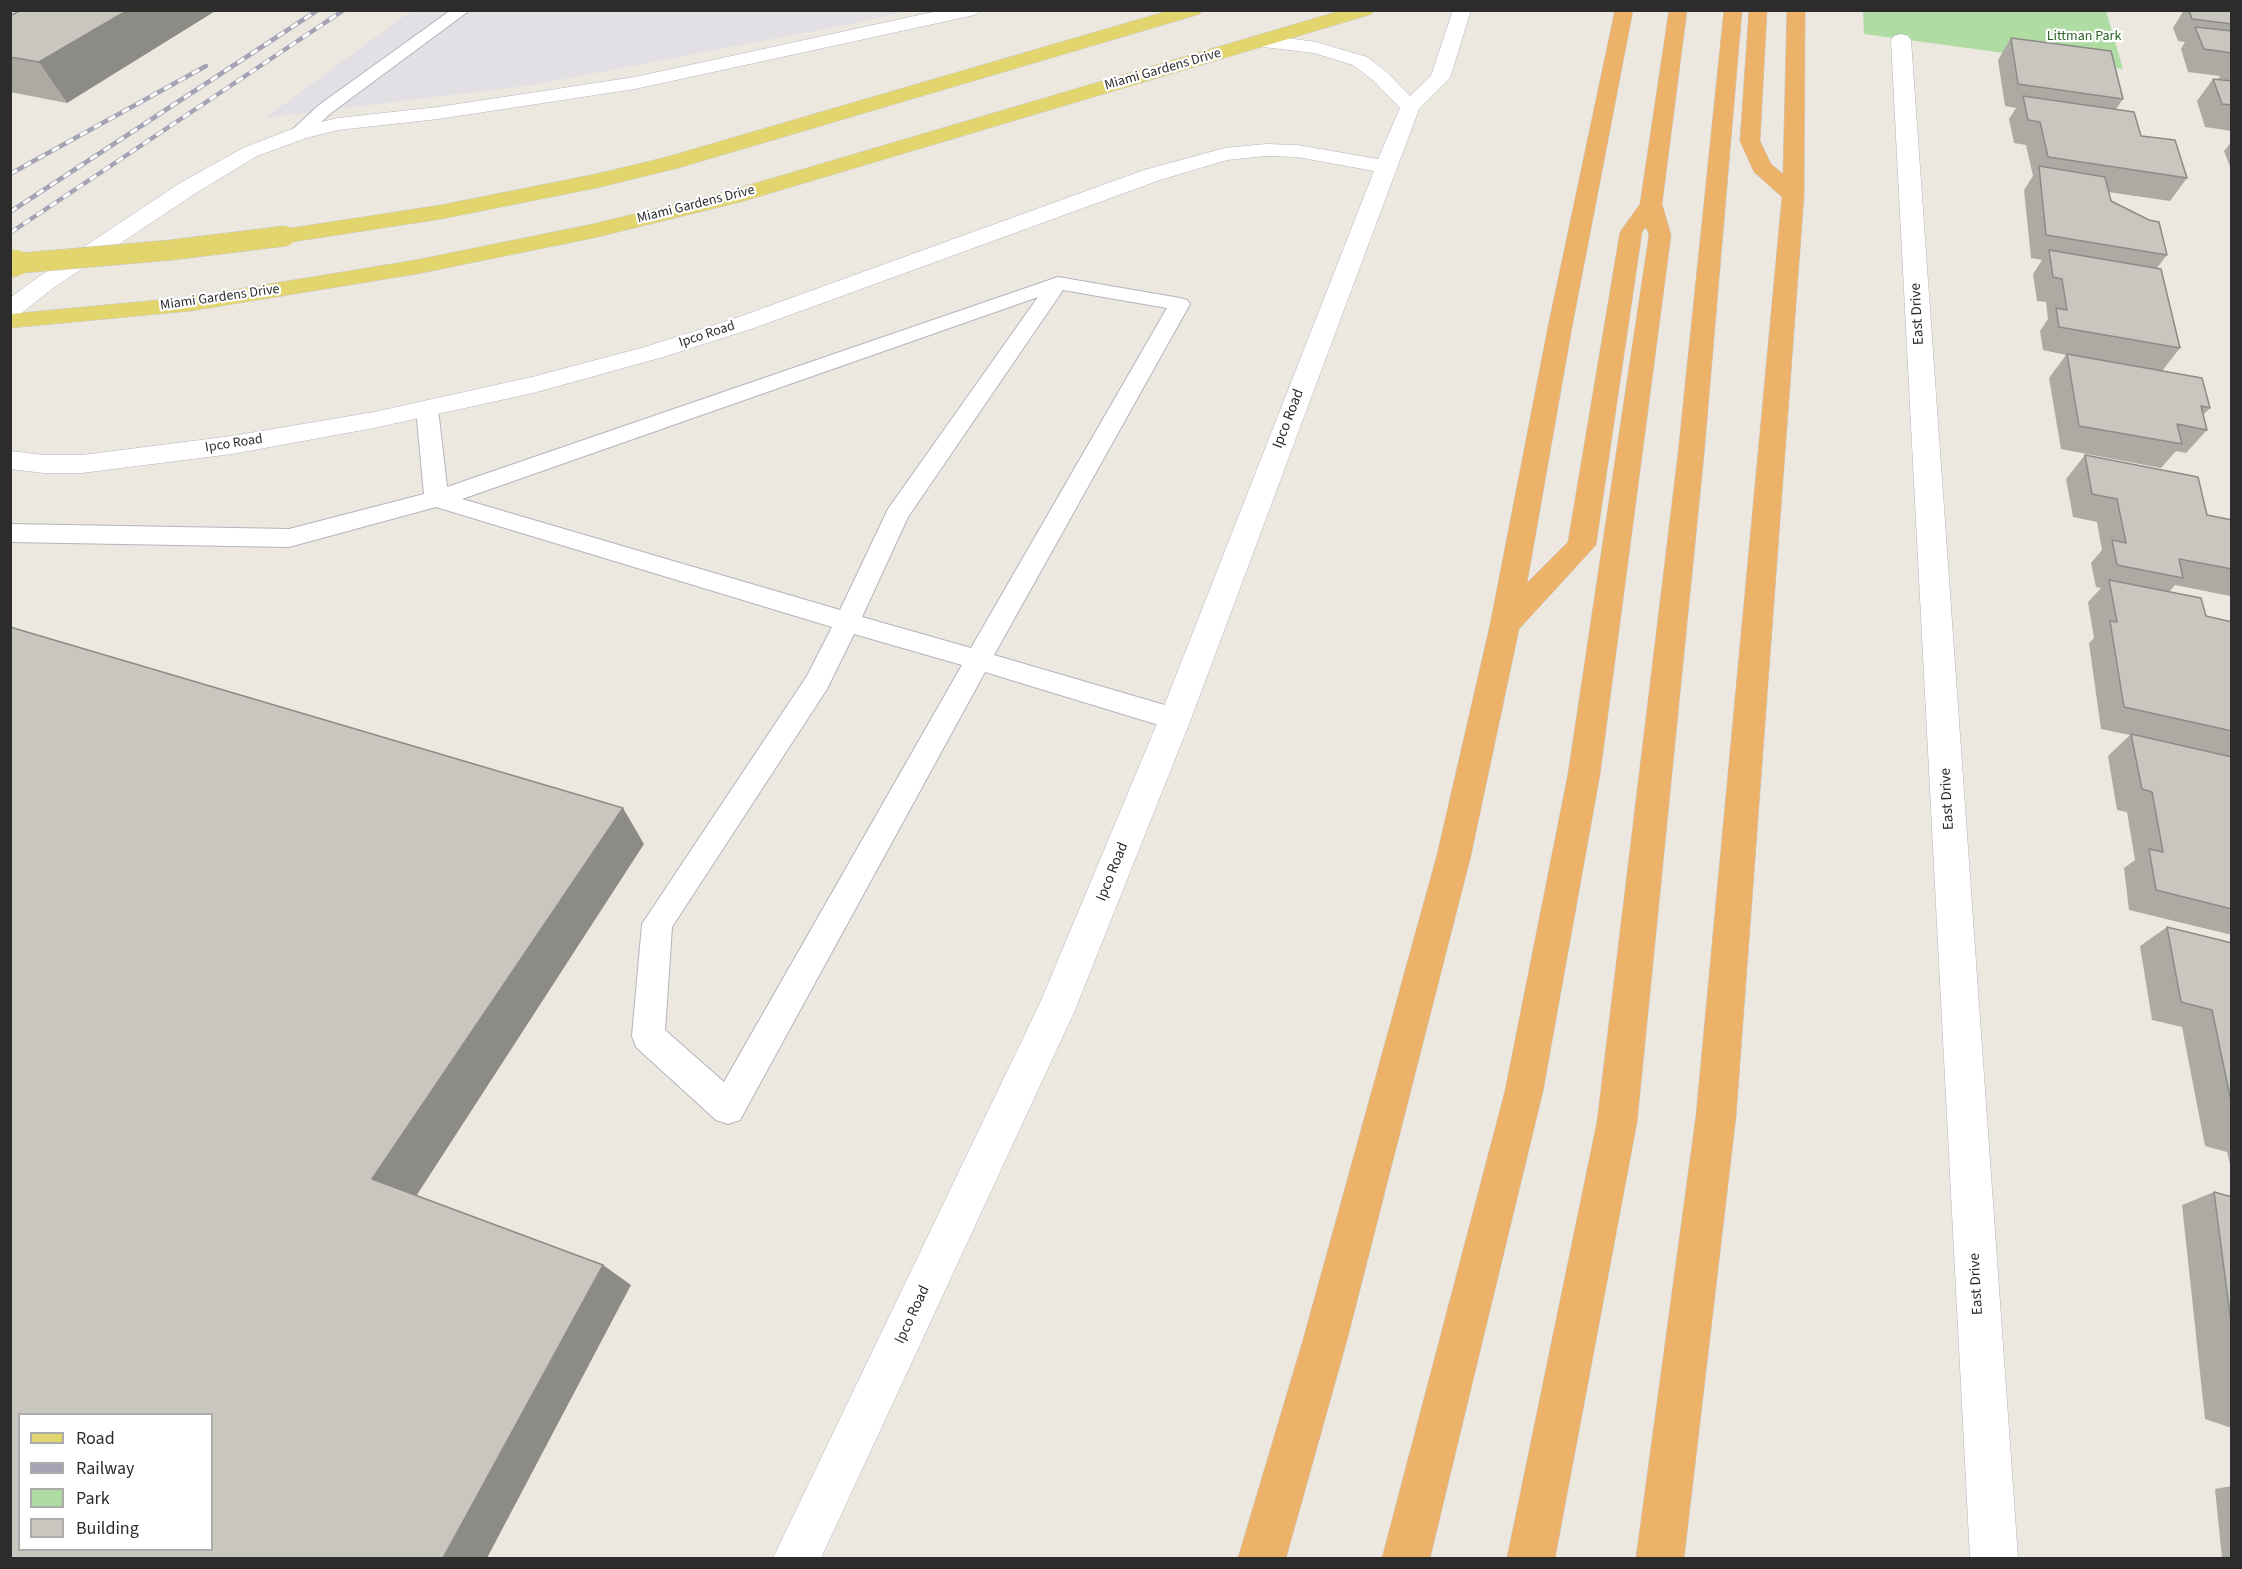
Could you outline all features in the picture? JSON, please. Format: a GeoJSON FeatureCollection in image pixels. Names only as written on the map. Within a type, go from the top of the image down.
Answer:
{"type":"FeatureCollection","features":[{"type":"Feature","properties":{"kind":"highway"},"geometry":{"type":"LineString","coordinates":[[1262,1558],[1316,1372],[1454,855],[1505,625],[1560,327],[1624,10]]}},
{"type":"Feature","properties":{"kind":"highway"},"geometry":{"type":"LineString","coordinates":[[1406,1558],[1524,1091],[1584,774],[1660,235],[1651,204],[1678,10]]}},
{"type":"Feature","properties":{"kind":"highway"},"geometry":{"type":"LineString","coordinates":[[1531,1558],[1617,1122],[1691,454],[1733,10]]}},
{"type":"Feature","properties":{"kind":"highway"},"geometry":{"type":"LineString","coordinates":[[1758,10],[1750,141],[1762,167],[1793,195]]}},
{"type":"Feature","properties":{"kind":"highway"},"geometry":{"type":"LineString","coordinates":[[1660,1558],[1716,1116],[1793,195],[1796,10]]}},
{"type":"Feature","properties":{"kind":"highway"},"geometry":{"type":"LineString","coordinates":[[1505,625],[1582,545],[1631,232],[1651,204]]}},
{"type":"Feature","properties":{"kind":"main road"},"geometry":{"type":"LineString","coordinates":[[10,264],[67,261],[285,236],[441,212],[596,181],[670,163],[1193,10]]}},
{"type":"Feature","properties":{"kind":"main road","name":"Miami Gardens Drive"},"geometry":{"type":"LineString","coordinates":[[10,321],[190,304],[463,258],[648,217],[736,196],[1365,10]]}},
{"type":"Feature","properties":{"kind":"street"},"geometry":{"type":"LineString","coordinates":[[10,310],[90,252],[196,183],[250,152],[298,133],[338,124],[438,113],[635,83],[970,10]]}},
{"type":"Feature","properties":{"kind":"street","name":"Ipco Road"},"geometry":{"type":"LineString","coordinates":[[797,1558],[1056,1010],[1175,719],[1410,107],[1440,78],[1462,10]]}},
{"type":"Feature","properties":{"kind":"street","name":"East Drive"},"geometry":{"type":"LineString","coordinates":[[1901,40],[1994,1558]]}},
{"type":"Feature","properties":{"kind":"street"},"geometry":{"type":"LineString","coordinates":[[1264,41],[1316,48],[1360,61],[1381,77],[1410,107]]}},
{"type":"Feature","properties":{"kind":"street","name":"Ipco Road"},"geometry":{"type":"LineString","coordinates":[[10,460],[60,465],[135,459],[289,436],[427,409],[564,377],[702,337],[822,297],[1160,172],[1211,157],[1249,150],[1297,151],[1386,167]]}},
{"type":"Feature","properties":{"kind":"lane"},"geometry":{"type":"LineString","coordinates":[[298,133],[325,109],[462,10]]}},
{"type":"Feature","properties":{"kind":"lane"},"geometry":{"type":"LineString","coordinates":[[10,533],[289,538],[436,499],[1058,283],[1179,304],[728,1108],[648,1036],[657,924],[818,682],[897,515],[1058,283]]}},
{"type":"Feature","properties":{"kind":"lane"},"geometry":{"type":"LineString","coordinates":[[427,409],[436,499]]}},
{"type":"Feature","properties":{"kind":"lane"},"geometry":{"type":"LineString","coordinates":[[436,499],[1175,719]]}},
{"type":"Feature","properties":{"kind":"shaded area"},"geometry":{"type":"Polygon","coordinates":[[[411,11],[909,11],[533,85],[265,118],[411,11]]]}},
{"type":"Feature","properties":{"kind":"green space","name":"Littman Park"},"geometry":{"type":"Polygon","coordinates":[[[1863,11],[2106,11],[2123,69],[1864,34],[1863,11]]]}},
{"type":"Feature","properties":{"kind":"building"},"geometry":{"type":"Polygon","coordinates":[[[21,10],[128,10],[39,62],[10,57],[10,16],[21,10]]]}},
{"type":"Feature","properties":{"kind":"building"},"geometry":{"type":"Polygon","coordinates":[[[2189,10],[2232,10],[2232,24],[2192,19],[2189,10]]]}},
{"type":"Feature","properties":{"kind":"building"},"geometry":{"type":"Polygon","coordinates":[[[2195,27],[2232,31],[2232,53],[2204,49],[2195,27]]]}},
{"type":"Feature","properties":{"kind":"building"},"geometry":{"type":"Polygon","coordinates":[[[2011,38],[2111,51],[2123,99],[2018,84],[2011,38]]]}},
{"type":"Feature","properties":{"kind":"building"},"geometry":{"type":"Polygon","coordinates":[[[2213,79],[2232,81],[2232,105],[2222,104],[2213,79]]]}},
{"type":"Feature","properties":{"kind":"building"},"geometry":{"type":"Polygon","coordinates":[[[2023,96],[2134,112],[2141,136],[2175,140],[2187,178],[2048,157],[2040,122],[2028,120],[2023,96]]]}},
{"type":"Feature","properties":{"kind":"building"},"geometry":{"type":"Polygon","coordinates":[[[2039,166],[2105,177],[2111,201],[2149,220],[2159,222],[2167,255],[2046,235],[2039,166]]]}},
{"type":"Feature","properties":{"kind":"building"},"geometry":{"type":"Polygon","coordinates":[[[2049,250],[2161,269],[2180,348],[2059,327],[2056,308],[2067,310],[2062,279],[2053,277],[2049,250]]]}},
{"type":"Feature","properties":{"kind":"building"},"geometry":{"type":"Polygon","coordinates":[[[2067,354],[2202,378],[2210,408],[2201,406],[2207,430],[2177,424],[2182,444],[2079,426],[2067,354]]]}},
{"type":"Feature","properties":{"kind":"building"},"geometry":{"type":"Polygon","coordinates":[[[2085,455],[2198,477],[2207,515],[2232,520],[2232,569],[2179,559],[2183,578],[2117,565],[2112,540],[2126,543],[2117,499],[2092,494],[2085,455]]]}},
{"type":"Feature","properties":{"kind":"building"},"geometry":{"type":"Polygon","coordinates":[[[2109,580],[2201,598],[2206,616],[2232,622],[2232,731],[2124,707],[2110,621],[2117,622],[2109,580]]]}},
{"type":"Feature","properties":{"kind":"building"},"geometry":{"type":"Polygon","coordinates":[[[10,627],[623,808],[372,1179],[603,1265],[443,1558],[10,1558],[10,627]]]}},
{"type":"Feature","properties":{"kind":"building"},"geometry":{"type":"Polygon","coordinates":[[[2131,734],[2232,757],[2232,909],[2156,890],[2149,849],[2163,852],[2152,792],[2142,789],[2131,734]]]}},
{"type":"Feature","properties":{"kind":"building"},"geometry":{"type":"Polygon","coordinates":[[[2167,927],[2232,943],[2232,1106],[2212,1010],[2181,1002],[2167,927]]]}},
{"type":"Feature","properties":{"kind":"building"},"geometry":{"type":"Polygon","coordinates":[[[2214,1192],[2232,1197],[2232,1330],[2214,1192]]]}},
{"type":"Feature","properties":{"kind":"railway"},"geometry":{"type":"LineString","coordinates":[[10,212],[318,10]]}},
{"type":"Feature","properties":{"kind":"railway"},"geometry":{"type":"LineString","coordinates":[[10,233],[344,10]]}},
{"type":"Feature","properties":{"kind":"railway"},"geometry":{"type":"LineString","coordinates":[[10,174],[206,66]]}}]}
